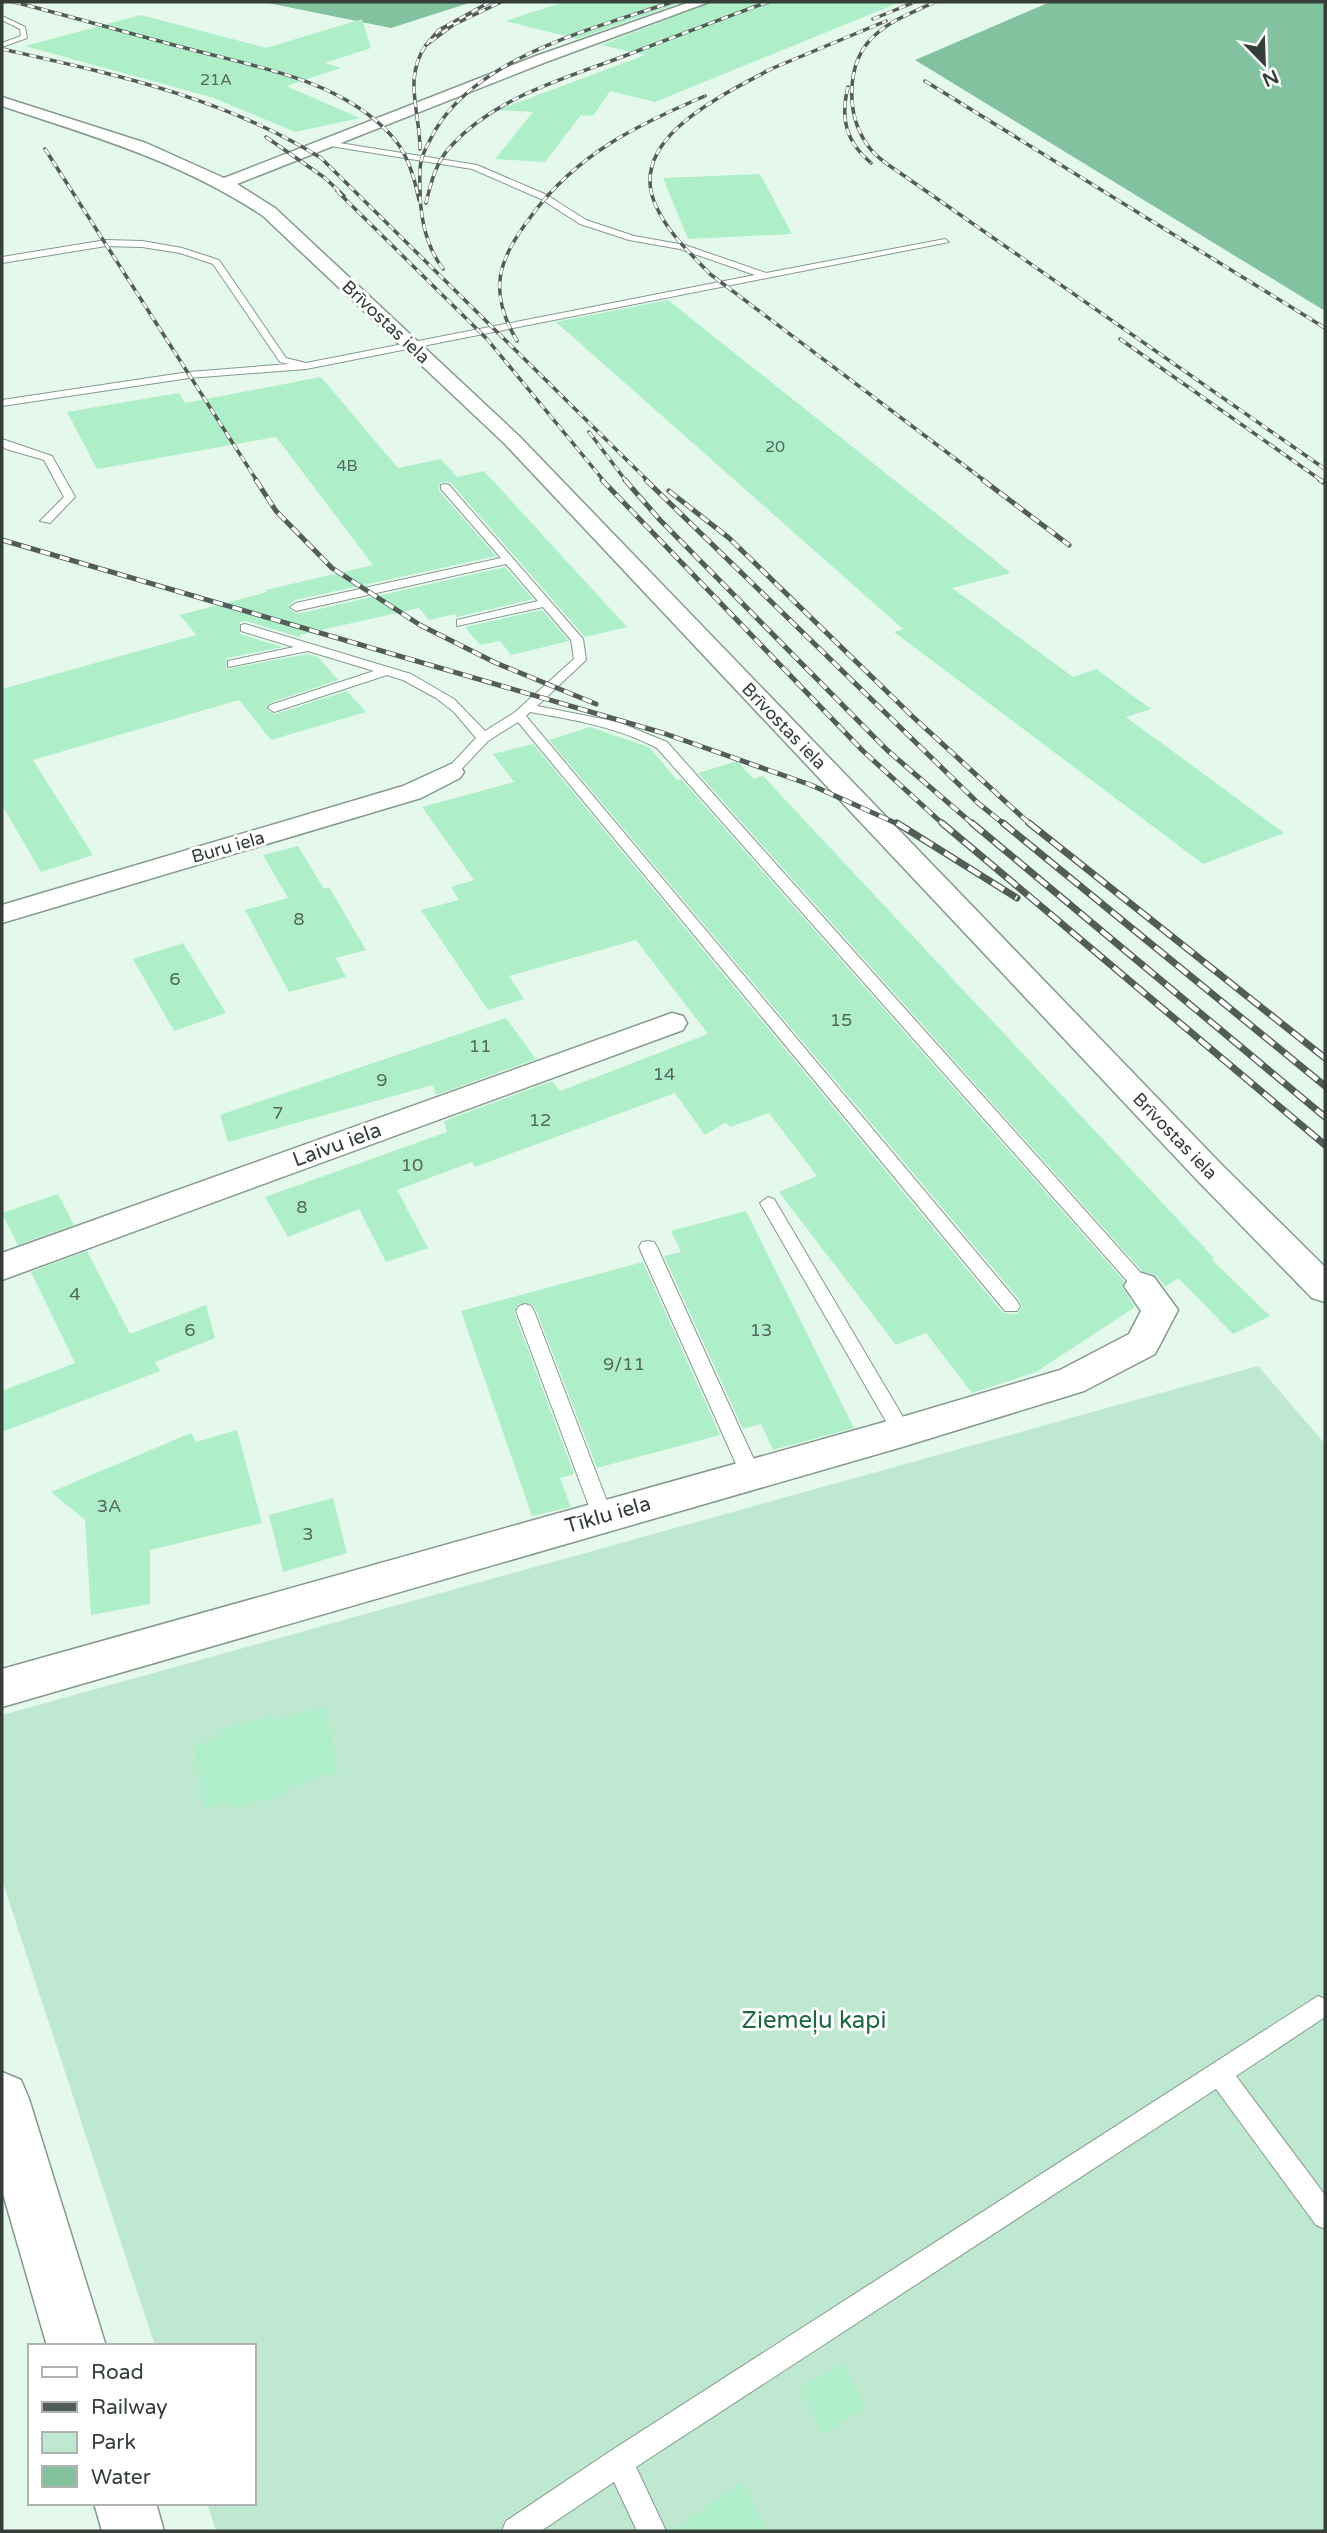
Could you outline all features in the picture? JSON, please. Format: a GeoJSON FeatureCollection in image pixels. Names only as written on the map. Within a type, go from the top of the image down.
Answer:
{"type":"FeatureCollection","features":[{"type":"Feature","properties":{"kind":"main road"},"geometry":{"type":"LineString","coordinates":[[2,2099],[76,2344]]}},
{"type":"Feature","properties":{"kind":"main road"},"geometry":{"type":"LineString","coordinates":[[126,2505],[133,2531]]}},
{"type":"Feature","properties":{"kind":"street"},"geometry":{"type":"LineString","coordinates":[[225,183],[541,59],[702,2]]}},
{"type":"Feature","properties":{"kind":"street","name":"Brīvostas iela"},"geometry":{"type":"LineString","coordinates":[[2,101],[139,148],[225,183],[269,212],[512,440],[1209,1172],[1325,1289]]}},
{"type":"Feature","properties":{"kind":"street"},"geometry":{"type":"LineString","coordinates":[[2,120],[40,114]]}},
{"type":"Feature","properties":{"kind":"street","name":"Buru iela"},"geometry":{"type":"LineString","coordinates":[[2,914],[412,792],[450,772]]}},
{"type":"Feature","properties":{"kind":"street","name":"Laivu iela"},"geometry":{"type":"LineString","coordinates":[[2,1267],[672,1023]]}},
{"type":"Feature","properties":{"kind":"street","name":"Tīklu iela"},"geometry":{"type":"LineString","coordinates":[[2,1688],[902,1432],[1071,1381],[1142,1343],[1160,1310],[1142,1286]]}},
{"type":"Feature","properties":{"kind":"lane"},"geometry":{"type":"LineString","coordinates":[[2,18],[23,28],[25,37],[2,45]]}},
{"type":"Feature","properties":{"kind":"lane"},"geometry":{"type":"LineString","coordinates":[[327,143],[474,167],[544,197],[583,222],[632,238],[682,247],[766,276]]}},
{"type":"Feature","properties":{"kind":"lane"},"geometry":{"type":"LineString","coordinates":[[2,403],[189,375],[306,366],[537,318],[945,242]]}},
{"type":"Feature","properties":{"kind":"lane"},"geometry":{"type":"LineString","coordinates":[[2,260],[106,243],[142,244],[182,251],[216,262],[283,360],[306,366]]}},
{"type":"Feature","properties":{"kind":"lane"},"geometry":{"type":"LineString","coordinates":[[2,442],[48,458],[70,497],[46,521]]}},
{"type":"Feature","properties":{"kind":"lane"},"geometry":{"type":"LineString","coordinates":[[445,487],[578,639],[580,660],[523,712],[482,738],[450,772]]}},
{"type":"Feature","properties":{"kind":"lane"},"geometry":{"type":"LineString","coordinates":[[296,607],[508,560]]}},
{"type":"Feature","properties":{"kind":"lane"},"geometry":{"type":"LineString","coordinates":[[461,623],[545,603]]}},
{"type":"Feature","properties":{"kind":"lane"},"geometry":{"type":"LineString","coordinates":[[245,628],[426,685],[463,710],[482,738]]}},
{"type":"Feature","properties":{"kind":"lane"},"geometry":{"type":"LineString","coordinates":[[232,664],[312,647]]}},
{"type":"Feature","properties":{"kind":"lane"},"geometry":{"type":"LineString","coordinates":[[274,708],[384,672]]}},
{"type":"Feature","properties":{"kind":"lane"},"geometry":{"type":"LineString","coordinates":[[523,712],[610,724],[644,734],[662,745],[1142,1286]]}},
{"type":"Feature","properties":{"kind":"lane"},"geometry":{"type":"LineString","coordinates":[[523,712],[1011,1306]]}},
{"type":"Feature","properties":{"kind":"lane"},"geometry":{"type":"LineString","coordinates":[[768,1203],[902,1432]]}},
{"type":"Feature","properties":{"kind":"lane"},"geometry":{"type":"LineString","coordinates":[[649,1247],[751,1475]]}},
{"type":"Feature","properties":{"kind":"lane"},"geometry":{"type":"LineString","coordinates":[[525,1311],[603,1517]]}},
{"type":"Feature","properties":{"kind":"lane"},"geometry":{"type":"LineString","coordinates":[[516,2531],[1318,2008]]}},
{"type":"Feature","properties":{"kind":"lane"},"geometry":{"type":"LineString","coordinates":[[1219,2073],[1325,2216]]}},
{"type":"Feature","properties":{"kind":"lane"},"geometry":{"type":"LineString","coordinates":[[619,2462],[652,2531]]}},
{"type":"Feature","properties":{"kind":"green space","name":"Ziemeļu kapi"},"geometry":{"type":"Polygon","coordinates":[[[1258,1366],[1325,1444],[1325,2531],[216,2531],[208,2505],[256,2505],[256,2344],[154,2344],[2,1880],[2,1715],[1258,1366]]]}},
{"type":"Feature","properties":{"kind":"water"},"geometry":{"type":"Polygon","coordinates":[[[263,2],[472,2],[391,28],[263,2]]]}},
{"type":"Feature","properties":{"kind":"water"},"geometry":{"type":"Polygon","coordinates":[[[1050,2],[1325,2],[1325,311],[915,60],[1050,2]]]}},
{"type":"Feature","properties":{"kind":"building"},"geometry":{"type":"Polygon","coordinates":[[[564,2],[683,2],[577,39],[505,21],[564,2]]]}},
{"type":"Feature","properties":{"kind":"building"},"geometry":{"type":"Polygon","coordinates":[[[712,2],[898,3],[655,102],[610,91],[593,116],[581,115],[545,162],[495,159],[533,112],[498,110],[645,55],[601,45],[712,2]]]}},
{"type":"Feature","properties":{"kind":"building"},"geometry":{"type":"Polygon","coordinates":[[[141,15],[266,48],[362,19],[371,48],[325,63],[341,68],[286,86],[360,118],[295,132],[214,98],[25,46],[141,15]]]}},
{"type":"Feature","properties":{"kind":"building"},"geometry":{"type":"Polygon","coordinates":[[[760,174],[792,234],[688,239],[663,178],[760,174]]]}},
{"type":"Feature","properties":{"kind":"building"},"geometry":{"type":"Polygon","coordinates":[[[668,300],[1011,573],[952,588],[1073,677],[1096,669],[1151,709],[1126,717],[1284,833],[1203,864],[894,632],[903,629],[556,322],[668,300]]]}},
{"type":"Feature","properties":{"kind":"building"},"geometry":{"type":"Polygon","coordinates":[[[321,377],[398,468],[441,459],[457,477],[484,471],[627,627],[585,637],[451,483],[440,482],[439,491],[496,556],[295,600],[289,605],[289,609],[297,614],[505,567],[533,599],[457,617],[455,614],[429,620],[419,608],[299,635],[302,638],[246,621],[240,622],[240,634],[283,647],[227,658],[226,669],[308,654],[318,657],[338,680],[269,703],[267,710],[275,714],[347,691],[366,712],[271,740],[239,700],[33,760],[93,855],[41,872],[2,805],[2,689],[196,635],[180,615],[267,592],[266,590],[373,565],[276,437],[97,469],[67,412],[179,393],[185,403],[321,377]]]}},
{"type":"Feature","properties":{"kind":"building"},"geometry":{"type":"Polygon","coordinates":[[[542,610],[569,641],[511,655],[500,641],[480,645],[465,627],[542,610]]]}},
{"type":"Feature","properties":{"kind":"building"},"geometry":{"type":"Polygon","coordinates":[[[590,727],[649,747],[677,780],[681,779],[1124,1281],[1122,1287],[1135,1307],[1036,1372],[972,1393],[926,1333],[896,1345],[779,1192],[817,1176],[769,1113],[730,1127],[726,1122],[705,1135],[675,1093],[475,1167],[472,1162],[397,1190],[428,1248],[386,1262],[359,1209],[288,1237],[265,1197],[447,1132],[444,1121],[552,1081],[560,1091],[708,1034],[636,940],[509,976],[524,999],[488,1010],[421,910],[459,900],[451,887],[474,880],[422,807],[514,782],[493,754],[533,744],[1003,1313],[1017,1314],[1022,1307],[1019,1299],[549,740],[590,727]]]}},
{"type":"Feature","properties":{"kind":"building"},"geometry":{"type":"Polygon","coordinates":[[[737,761],[754,779],[763,776],[1214,1258],[1211,1259],[1270,1316],[1233,1334],[1178,1278],[1165,1287],[1156,1275],[1142,1271],[698,773],[737,761]]]}},
{"type":"Feature","properties":{"kind":"building"},"geometry":{"type":"Polygon","coordinates":[[[298,846],[324,889],[329,887],[366,950],[336,958],[346,977],[289,992],[245,910],[288,898],[263,855],[298,846]]]}},
{"type":"Feature","properties":{"kind":"building"},"geometry":{"type":"Polygon","coordinates":[[[183,943],[226,1013],[174,1031],[133,959],[183,943]]]}},
{"type":"Feature","properties":{"kind":"building"},"geometry":{"type":"Polygon","coordinates":[[[506,1018],[536,1059],[436,1095],[433,1085],[228,1142],[220,1115],[506,1018]]]}},
{"type":"Feature","properties":{"kind":"building"},"geometry":{"type":"Polygon","coordinates":[[[58,1194],[74,1225],[18,1245],[2,1213],[58,1194]]]}},
{"type":"Feature","properties":{"kind":"building"},"geometry":{"type":"Polygon","coordinates":[[[746,1211],[854,1428],[773,1450],[761,1424],[743,1429],[664,1256],[681,1252],[671,1231],[746,1211]]]}},
{"type":"Feature","properties":{"kind":"building"},"geometry":{"type":"Polygon","coordinates":[[[87,1251],[130,1334],[206,1305],[215,1338],[155,1362],[160,1371],[2,1432],[2,1391],[75,1363],[31,1272],[87,1251]]]}},
{"type":"Feature","properties":{"kind":"building"},"geometry":{"type":"Polygon","coordinates":[[[643,1262],[720,1435],[597,1468],[536,1310],[532,1304],[518,1304],[514,1312],[574,1474],[560,1478],[571,1507],[532,1516],[461,1311],[643,1262]]]}},
{"type":"Feature","properties":{"kind":"building"},"geometry":{"type":"Polygon","coordinates":[[[237,1430],[262,1523],[150,1550],[150,1604],[91,1615],[85,1520],[51,1492],[191,1433],[196,1442],[237,1430]]]}},
{"type":"Feature","properties":{"kind":"building"},"geometry":{"type":"Polygon","coordinates":[[[333,1498],[347,1553],[283,1572],[269,1515],[333,1498]]]}},
{"type":"Feature","properties":{"kind":"building"},"geometry":{"type":"Polygon","coordinates":[[[325,1707],[338,1772],[285,1788],[286,1794],[231,1809],[230,1801],[204,1808],[194,1745],[220,1738],[218,1730],[271,1716],[273,1721],[325,1707]]]}},
{"type":"Feature","properties":{"kind":"building"},"geometry":{"type":"Polygon","coordinates":[[[843,2363],[866,2407],[824,2434],[801,2388],[843,2363]]]}},
{"type":"Feature","properties":{"kind":"building"},"geometry":{"type":"Polygon","coordinates":[[[741,2482],[767,2531],[673,2531],[741,2482]]]}},
{"type":"Feature","properties":{"kind":"railway"},"geometry":{"type":"LineString","coordinates":[[14,2],[269,70],[322,88],[369,115],[389,133],[409,164],[419,200]]}},
{"type":"Feature","properties":{"kind":"railway"},"geometry":{"type":"LineString","coordinates":[[426,45],[439,30],[490,2]]}},
{"type":"Feature","properties":{"kind":"railway"},"geometry":{"type":"LineString","coordinates":[[426,45],[453,25],[501,2]]}},
{"type":"Feature","properties":{"kind":"railway"},"geometry":{"type":"LineString","coordinates":[[443,269],[432,251],[425,230],[421,209],[420,172],[424,152],[447,113],[471,89],[501,68],[535,51],[570,36],[672,2]]}},
{"type":"Feature","properties":{"kind":"railway"},"geometry":{"type":"LineString","coordinates":[[426,203],[435,172],[446,151],[470,128],[511,101],[557,81],[768,2]]}},
{"type":"Feature","properties":{"kind":"railway"},"geometry":{"type":"LineString","coordinates":[[873,19],[915,2]]}},
{"type":"Feature","properties":{"kind":"railway"},"geometry":{"type":"LineString","coordinates":[[935,2],[880,31],[864,48],[858,60],[852,103],[859,131],[870,148],[893,168],[1325,469]]}},
{"type":"Feature","properties":{"kind":"railway"},"geometry":{"type":"LineString","coordinates":[[772,68],[886,21]]}},
{"type":"Feature","properties":{"kind":"railway"},"geometry":{"type":"LineString","coordinates":[[420,149],[414,83],[419,57],[426,45]]}},
{"type":"Feature","properties":{"kind":"railway"},"geometry":{"type":"LineString","coordinates":[[2,49],[126,78],[206,103],[284,137],[321,158],[648,481]]}},
{"type":"Feature","properties":{"kind":"railway"},"geometry":{"type":"LineString","coordinates":[[766,71],[772,68]]}},
{"type":"Feature","properties":{"kind":"railway"},"geometry":{"type":"LineString","coordinates":[[772,68],[707,105],[667,139],[654,159],[650,182],[661,216],[680,242],[710,274],[985,481]]}},
{"type":"Feature","properties":{"kind":"railway"},"geometry":{"type":"LineString","coordinates":[[925,81],[1325,328]]}},
{"type":"Feature","properties":{"kind":"railway"},"geometry":{"type":"LineString","coordinates":[[848,87],[845,109],[847,129],[856,147],[871,163]]}},
{"type":"Feature","properties":{"kind":"railway"},"geometry":{"type":"LineString","coordinates":[[517,341],[502,306],[500,276],[511,246],[532,215],[568,175],[589,158],[632,130],[705,96]]}},
{"type":"Feature","properties":{"kind":"railway"},"geometry":{"type":"LineString","coordinates":[[266,137],[325,178],[344,196]]}},
{"type":"Feature","properties":{"kind":"railway"},"geometry":{"type":"LineString","coordinates":[[45,149],[257,481]]}},
{"type":"Feature","properties":{"kind":"railway"},"geometry":{"type":"LineString","coordinates":[[337,191],[487,339],[604,481]]}},
{"type":"Feature","properties":{"kind":"railway"},"geometry":{"type":"LineString","coordinates":[[1120,339],[1322,481]]}},
{"type":"Feature","properties":{"kind":"railway"},"geometry":{"type":"LineString","coordinates":[[589,432],[626,481]]}},
{"type":"Feature","properties":{"kind":"railway"},"geometry":{"type":"LineString","coordinates":[[256,480],[276,511],[332,568],[420,625],[496,663],[596,704]]}},
{"type":"Feature","properties":{"kind":"railway"},"geometry":{"type":"LineString","coordinates":[[602,480],[863,751],[944,825]]}},
{"type":"Feature","properties":{"kind":"railway"},"geometry":{"type":"LineString","coordinates":[[625,480],[660,520],[887,750],[974,825]]}},
{"type":"Feature","properties":{"kind":"railway"},"geometry":{"type":"LineString","coordinates":[[646,480],[978,803],[1005,825]]}},
{"type":"Feature","properties":{"kind":"railway"},"geometry":{"type":"LineString","coordinates":[[983,480],[1069,545]]}},
{"type":"Feature","properties":{"kind":"railway"},"geometry":{"type":"LineString","coordinates":[[669,491],[729,538],[912,716],[1031,825]]}},
{"type":"Feature","properties":{"kind":"railway"},"geometry":{"type":"LineString","coordinates":[[2,540],[663,733],[811,785],[900,825]]}},
{"type":"Feature","properties":{"kind":"railway"},"geometry":{"type":"LineString","coordinates":[[897,823],[1017,898]]}},
{"type":"Feature","properties":{"kind":"railway"},"geometry":{"type":"LineString","coordinates":[[942,823],[1325,1145]]}},
{"type":"Feature","properties":{"kind":"railway"},"geometry":{"type":"LineString","coordinates":[[972,823],[1325,1117]]}},
{"type":"Feature","properties":{"kind":"railway"},"geometry":{"type":"LineString","coordinates":[[1003,823],[1325,1086]]}},
{"type":"Feature","properties":{"kind":"railway"},"geometry":{"type":"LineString","coordinates":[[1029,823],[1325,1058]]}}]}
